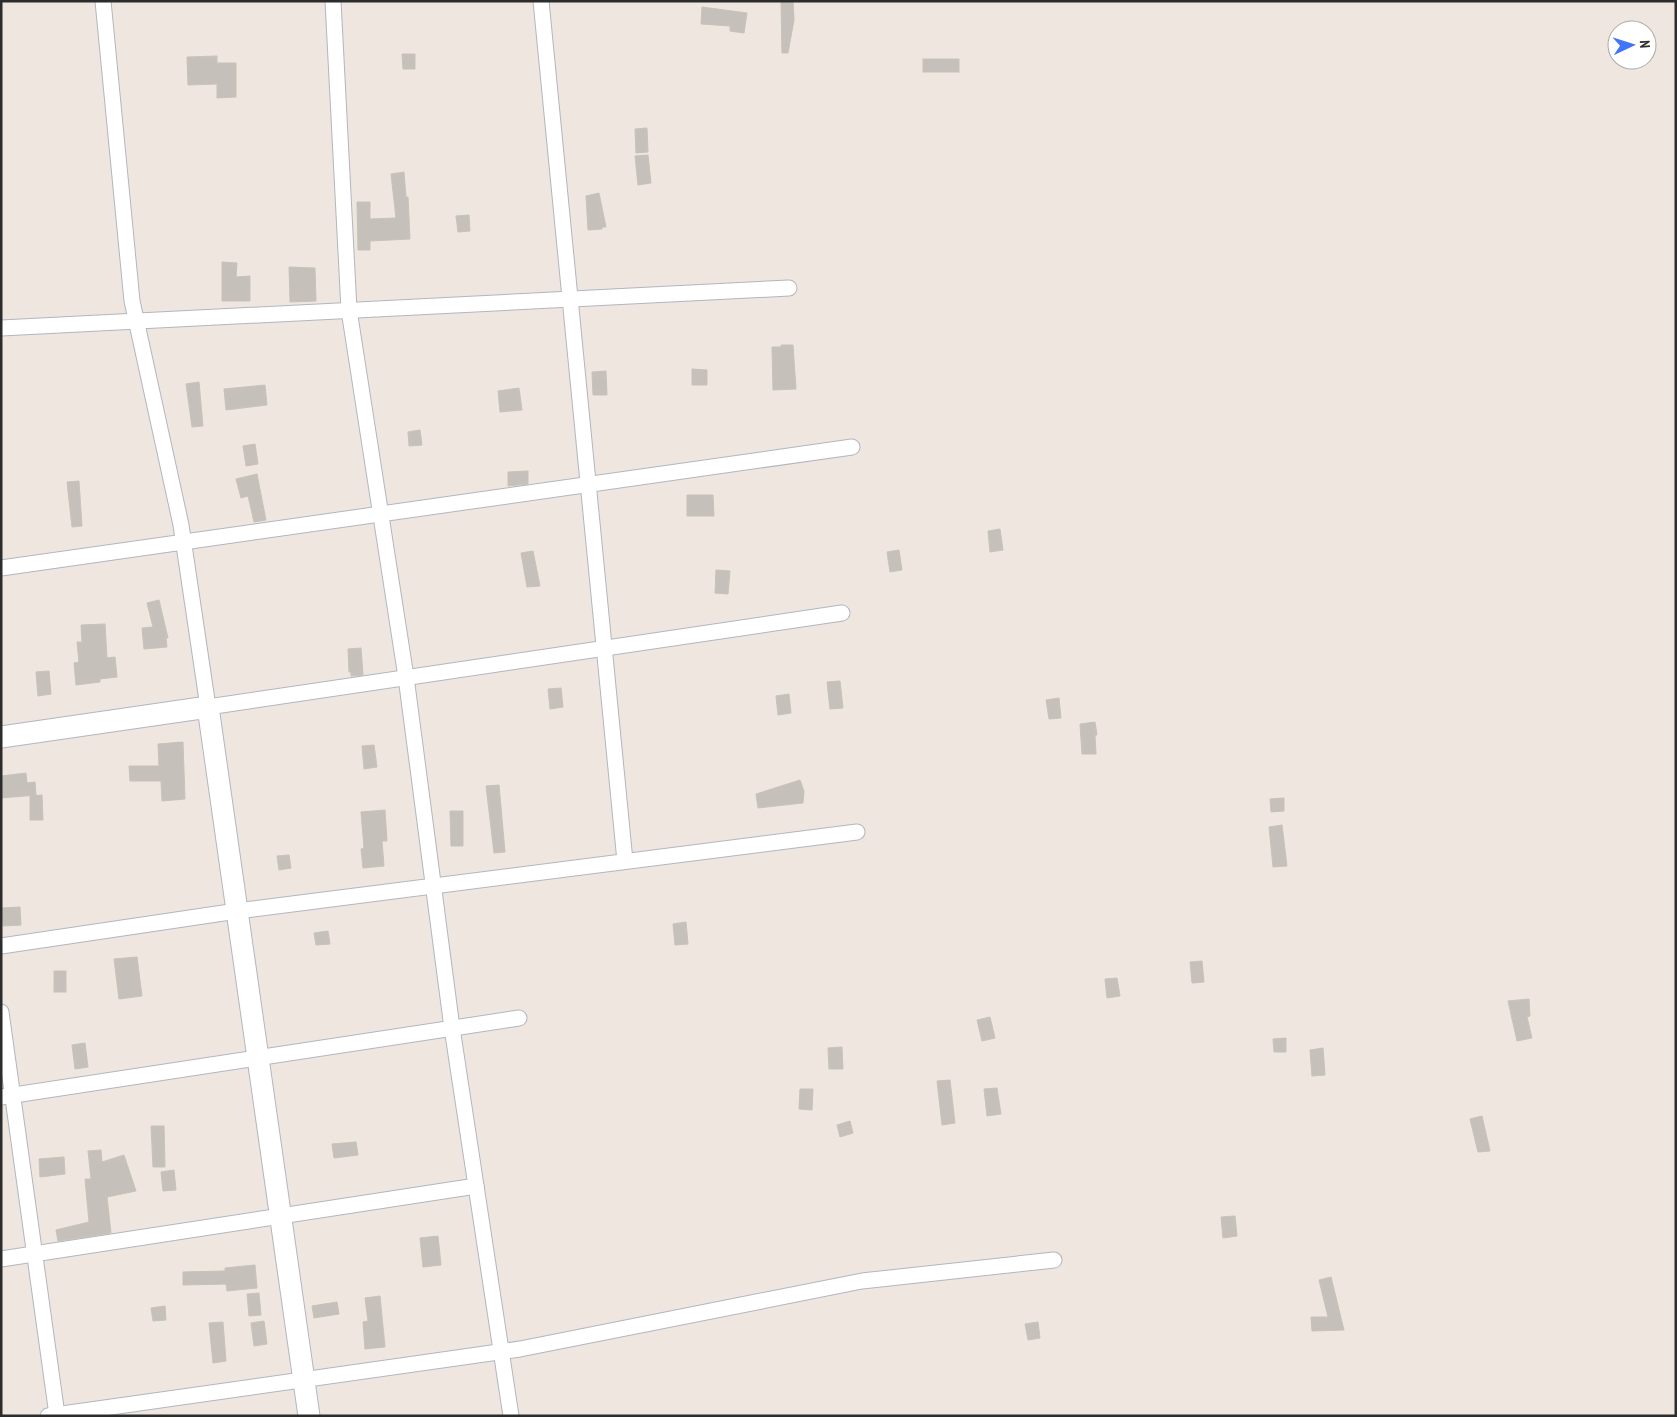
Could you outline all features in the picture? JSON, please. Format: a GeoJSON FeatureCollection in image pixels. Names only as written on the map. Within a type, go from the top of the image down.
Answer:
{"type":"FeatureCollection","features":[{"type":"Feature","properties":{"kind":"street"},"geometry":{"type":"LineString","coordinates":[[103,1],[132,301],[183,541],[309,1416]]}},
{"type":"Feature","properties":{"kind":"street"},"geometry":{"type":"LineString","coordinates":[[333,1],[349,310],[406,677],[452,1028],[511,1416]]}},
{"type":"Feature","properties":{"kind":"street"},"geometry":{"type":"LineString","coordinates":[[541,1],[625,862]]}},
{"type":"Feature","properties":{"kind":"street"},"geometry":{"type":"LineString","coordinates":[[1,328],[790,288]]}},
{"type":"Feature","properties":{"kind":"street"},"geometry":{"type":"LineString","coordinates":[[1,568],[852,447]]}},
{"type":"Feature","properties":{"kind":"street"},"geometry":{"type":"LineString","coordinates":[[1,737],[842,613]]}},
{"type":"Feature","properties":{"kind":"street"},"geometry":{"type":"LineString","coordinates":[[1,946],[237,911],[857,832]]}},
{"type":"Feature","properties":{"kind":"street"},"geometry":{"type":"LineString","coordinates":[[1,1012],[7,1096],[35,1254],[53,1415],[114,1411],[304,1380],[502,1352],[862,1281],[1054,1260]]}},
{"type":"Feature","properties":{"kind":"street"},"geometry":{"type":"LineString","coordinates":[[7,1096],[519,1018]]}},
{"type":"Feature","properties":{"kind":"street"},"geometry":{"type":"LineString","coordinates":[[1,1259],[476,1186]]}},
{"type":"Feature","properties":{"kind":"building"},"geometry":{"type":"Polygon","coordinates":[[[781,1],[793,1],[794,20],[788,53],[782,53],[781,1]]]}},
{"type":"Feature","properties":{"kind":"building"},"geometry":{"type":"Polygon","coordinates":[[[702,7],[747,13],[744,33],[730,31],[730,26],[701,24],[702,7]]]}},
{"type":"Feature","properties":{"kind":"building"},"geometry":{"type":"Polygon","coordinates":[[[402,54],[415,54],[415,69],[403,69],[402,54]]]}},
{"type":"Feature","properties":{"kind":"building"},"geometry":{"type":"Polygon","coordinates":[[[217,56],[217,63],[236,63],[236,97],[217,98],[217,84],[188,85],[187,57],[217,56]]]}},
{"type":"Feature","properties":{"kind":"building"},"geometry":{"type":"Polygon","coordinates":[[[923,59],[959,59],[959,72],[923,72],[923,59]]]}},
{"type":"Feature","properties":{"kind":"building"},"geometry":{"type":"Polygon","coordinates":[[[647,128],[648,152],[636,153],[635,129],[647,128]]]}},
{"type":"Feature","properties":{"kind":"building"},"geometry":{"type":"Polygon","coordinates":[[[648,155],[651,183],[638,185],[635,156],[648,155]]]}},
{"type":"Feature","properties":{"kind":"building"},"geometry":{"type":"Polygon","coordinates":[[[404,172],[406,197],[408,197],[410,239],[370,241],[370,250],[358,250],[357,202],[370,202],[370,219],[396,218],[391,174],[404,172]]]}},
{"type":"Feature","properties":{"kind":"building"},"geometry":{"type":"Polygon","coordinates":[[[599,193],[606,227],[588,230],[586,196],[599,193]]]}},
{"type":"Feature","properties":{"kind":"building"},"geometry":{"type":"Polygon","coordinates":[[[469,215],[470,231],[458,232],[456,216],[469,215]]]}},
{"type":"Feature","properties":{"kind":"building"},"geometry":{"type":"Polygon","coordinates":[[[222,262],[237,263],[236,277],[250,276],[250,301],[222,301],[222,262]]]}},
{"type":"Feature","properties":{"kind":"building"},"geometry":{"type":"Polygon","coordinates":[[[289,267],[315,268],[316,301],[290,302],[289,267]]]}},
{"type":"Feature","properties":{"kind":"building"},"geometry":{"type":"Polygon","coordinates":[[[781,345],[793,345],[796,389],[773,390],[772,347],[781,347],[781,345]]]}},
{"type":"Feature","properties":{"kind":"building"},"geometry":{"type":"Polygon","coordinates":[[[692,369],[707,370],[707,385],[692,385],[692,369]]]}},
{"type":"Feature","properties":{"kind":"building"},"geometry":{"type":"Polygon","coordinates":[[[606,371],[607,395],[593,395],[592,372],[606,371]]]}},
{"type":"Feature","properties":{"kind":"building"},"geometry":{"type":"Polygon","coordinates":[[[199,382],[203,426],[192,427],[186,384],[199,382]]]}},
{"type":"Feature","properties":{"kind":"building"},"geometry":{"type":"Polygon","coordinates":[[[265,385],[267,405],[226,410],[224,389],[265,385]]]}},
{"type":"Feature","properties":{"kind":"building"},"geometry":{"type":"Polygon","coordinates":[[[519,388],[522,410],[500,412],[498,391],[519,388]]]}},
{"type":"Feature","properties":{"kind":"building"},"geometry":{"type":"Polygon","coordinates":[[[420,430],[422,445],[409,446],[408,432],[420,430]]]}},
{"type":"Feature","properties":{"kind":"building"},"geometry":{"type":"Polygon","coordinates":[[[255,444],[258,464],[246,466],[243,446],[255,444]]]}},
{"type":"Feature","properties":{"kind":"building"},"geometry":{"type":"Polygon","coordinates":[[[528,471],[528,484],[508,486],[508,472],[528,471]]]}},
{"type":"Feature","properties":{"kind":"building"},"geometry":{"type":"Polygon","coordinates":[[[257,474],[266,520],[254,522],[248,496],[241,498],[236,479],[257,474]]]}},
{"type":"Feature","properties":{"kind":"building"},"geometry":{"type":"Polygon","coordinates":[[[79,481],[82,526],[72,527],[67,482],[79,481]]]}},
{"type":"Feature","properties":{"kind":"building"},"geometry":{"type":"Polygon","coordinates":[[[687,495],[713,495],[714,516],[687,516],[687,495]]]}},
{"type":"Feature","properties":{"kind":"building"},"geometry":{"type":"Polygon","coordinates":[[[1000,529],[1003,550],[990,552],[988,531],[1000,529]]]}},
{"type":"Feature","properties":{"kind":"building"},"geometry":{"type":"Polygon","coordinates":[[[899,550],[902,570],[890,572],[887,552],[899,550]]]}},
{"type":"Feature","properties":{"kind":"building"},"geometry":{"type":"Polygon","coordinates":[[[533,551],[540,586],[527,587],[521,553],[533,551]]]}},
{"type":"Feature","properties":{"kind":"building"},"geometry":{"type":"Polygon","coordinates":[[[716,570],[730,571],[728,594],[715,593],[716,570]]]}},
{"type":"Feature","properties":{"kind":"building"},"geometry":{"type":"Polygon","coordinates":[[[159,600],[168,638],[166,638],[167,647],[144,649],[142,628],[153,627],[147,603],[159,600]]]}},
{"type":"Feature","properties":{"kind":"building"},"geometry":{"type":"Polygon","coordinates":[[[105,624],[107,658],[115,657],[117,677],[100,679],[100,682],[76,685],[74,663],[79,662],[77,642],[82,642],[81,625],[105,624]]]}},
{"type":"Feature","properties":{"kind":"building"},"geometry":{"type":"Polygon","coordinates":[[[361,648],[363,675],[351,676],[351,672],[349,672],[348,649],[361,648]]]}},
{"type":"Feature","properties":{"kind":"building"},"geometry":{"type":"Polygon","coordinates":[[[49,671],[51,694],[38,696],[36,672],[49,671]]]}},
{"type":"Feature","properties":{"kind":"building"},"geometry":{"type":"Polygon","coordinates":[[[840,681],[843,708],[830,709],[827,682],[840,681]]]}},
{"type":"Feature","properties":{"kind":"building"},"geometry":{"type":"Polygon","coordinates":[[[561,688],[563,707],[550,709],[548,689],[561,688]]]}},
{"type":"Feature","properties":{"kind":"building"},"geometry":{"type":"Polygon","coordinates":[[[789,694],[791,713],[778,715],[776,696],[789,694]]]}},
{"type":"Feature","properties":{"kind":"building"},"geometry":{"type":"Polygon","coordinates":[[[1059,698],[1061,718],[1049,719],[1046,700],[1059,698]]]}},
{"type":"Feature","properties":{"kind":"building"},"geometry":{"type":"Polygon","coordinates":[[[1095,722],[1097,735],[1095,735],[1096,754],[1082,754],[1080,724],[1095,722]]]}},
{"type":"Feature","properties":{"kind":"building"},"geometry":{"type":"Polygon","coordinates":[[[183,742],[185,799],[162,801],[161,781],[130,781],[129,766],[159,766],[158,744],[183,742]]]}},
{"type":"Feature","properties":{"kind":"building"},"geometry":{"type":"Polygon","coordinates":[[[374,745],[377,767],[364,769],[362,746],[374,745]]]}},
{"type":"Feature","properties":{"kind":"building"},"geometry":{"type":"Polygon","coordinates":[[[26,773],[27,783],[35,782],[36,795],[1,798],[1,776],[26,773]]]}},
{"type":"Feature","properties":{"kind":"building"},"geometry":{"type":"Polygon","coordinates":[[[800,780],[804,791],[803,803],[758,808],[756,794],[800,780]]]}},
{"type":"Feature","properties":{"kind":"building"},"geometry":{"type":"Polygon","coordinates":[[[499,785],[505,852],[494,853],[486,786],[499,785]]]}},
{"type":"Feature","properties":{"kind":"building"},"geometry":{"type":"Polygon","coordinates":[[[42,795],[43,820],[30,820],[30,796],[42,795]]]}},
{"type":"Feature","properties":{"kind":"building"},"geometry":{"type":"Polygon","coordinates":[[[1284,798],[1284,811],[1271,812],[1270,799],[1284,798]]]}},
{"type":"Feature","properties":{"kind":"building"},"geometry":{"type":"Polygon","coordinates":[[[385,810],[387,841],[382,841],[384,866],[363,868],[361,849],[364,848],[361,812],[385,810]]]}},
{"type":"Feature","properties":{"kind":"building"},"geometry":{"type":"Polygon","coordinates":[[[450,811],[463,811],[463,846],[451,846],[450,811]]]}},
{"type":"Feature","properties":{"kind":"building"},"geometry":{"type":"Polygon","coordinates":[[[1282,825],[1287,866],[1273,867],[1269,827],[1282,825]]]}},
{"type":"Feature","properties":{"kind":"building"},"geometry":{"type":"Polygon","coordinates":[[[289,855],[291,868],[279,870],[277,856],[289,855]]]}},
{"type":"Feature","properties":{"kind":"building"},"geometry":{"type":"Polygon","coordinates":[[[20,907],[21,925],[3,926],[2,908],[20,907]]]}},
{"type":"Feature","properties":{"kind":"building"},"geometry":{"type":"Polygon","coordinates":[[[686,922],[688,944],[675,945],[673,924],[686,922]]]}},
{"type":"Feature","properties":{"kind":"building"},"geometry":{"type":"Polygon","coordinates":[[[328,931],[330,944],[316,945],[314,933],[328,931]]]}},
{"type":"Feature","properties":{"kind":"building"},"geometry":{"type":"Polygon","coordinates":[[[137,957],[142,996],[119,999],[114,959],[137,957]]]}},
{"type":"Feature","properties":{"kind":"building"},"geometry":{"type":"Polygon","coordinates":[[[1202,961],[1204,982],[1192,983],[1190,962],[1202,961]]]}},
{"type":"Feature","properties":{"kind":"building"},"geometry":{"type":"Polygon","coordinates":[[[54,971],[66,971],[66,992],[54,992],[54,971]]]}},
{"type":"Feature","properties":{"kind":"building"},"geometry":{"type":"Polygon","coordinates":[[[1117,978],[1120,996],[1107,998],[1105,979],[1117,978]]]}},
{"type":"Feature","properties":{"kind":"building"},"geometry":{"type":"Polygon","coordinates":[[[1529,999],[1530,1016],[1527,1017],[1532,1038],[1517,1041],[1508,1001],[1529,999]]]}},
{"type":"Feature","properties":{"kind":"building"},"geometry":{"type":"Polygon","coordinates":[[[990,1017],[995,1038],[982,1041],[977,1020],[990,1017]]]}},
{"type":"Feature","properties":{"kind":"building"},"geometry":{"type":"Polygon","coordinates":[[[1286,1038],[1286,1052],[1274,1052],[1273,1039],[1286,1038]]]}},
{"type":"Feature","properties":{"kind":"building"},"geometry":{"type":"Polygon","coordinates":[[[85,1043],[88,1067],[75,1069],[72,1045],[85,1043]]]}},
{"type":"Feature","properties":{"kind":"building"},"geometry":{"type":"Polygon","coordinates":[[[842,1047],[843,1069],[829,1069],[828,1048],[842,1047]]]}},
{"type":"Feature","properties":{"kind":"building"},"geometry":{"type":"Polygon","coordinates":[[[1323,1048],[1325,1075],[1312,1076],[1310,1050],[1323,1048]]]}},
{"type":"Feature","properties":{"kind":"building"},"geometry":{"type":"Polygon","coordinates":[[[950,1080],[955,1123],[942,1125],[937,1081],[950,1080]]]}},
{"type":"Feature","properties":{"kind":"building"},"geometry":{"type":"Polygon","coordinates":[[[997,1088],[1001,1114],[987,1116],[984,1089],[997,1088]]]}},
{"type":"Feature","properties":{"kind":"building"},"geometry":{"type":"Polygon","coordinates":[[[800,1089],[813,1089],[812,1110],[799,1109],[800,1089]]]}},
{"type":"Feature","properties":{"kind":"building"},"geometry":{"type":"Polygon","coordinates":[[[1482,1116],[1490,1151],[1478,1152],[1470,1119],[1482,1116]]]}},
{"type":"Feature","properties":{"kind":"building"},"geometry":{"type":"Polygon","coordinates":[[[850,1121],[853,1133],[840,1137],[837,1125],[850,1121]]]}},
{"type":"Feature","properties":{"kind":"building"},"geometry":{"type":"Polygon","coordinates":[[[151,1126],[164,1126],[165,1167],[153,1167],[151,1126]]]}},
{"type":"Feature","properties":{"kind":"building"},"geometry":{"type":"Polygon","coordinates":[[[356,1142],[358,1155],[334,1158],[332,1144],[356,1142]]]}},
{"type":"Feature","properties":{"kind":"building"},"geometry":{"type":"Polygon","coordinates":[[[101,1150],[102,1162],[124,1155],[136,1191],[107,1197],[111,1233],[58,1241],[56,1230],[89,1222],[85,1179],[91,1179],[88,1151],[101,1150]]]}},
{"type":"Feature","properties":{"kind":"building"},"geometry":{"type":"Polygon","coordinates":[[[64,1157],[65,1174],[40,1177],[39,1159],[64,1157]]]}},
{"type":"Feature","properties":{"kind":"building"},"geometry":{"type":"Polygon","coordinates":[[[174,1170],[176,1190],[163,1191],[161,1172],[174,1170]]]}},
{"type":"Feature","properties":{"kind":"building"},"geometry":{"type":"Polygon","coordinates":[[[1235,1216],[1237,1236],[1223,1238],[1221,1217],[1235,1216]]]}},
{"type":"Feature","properties":{"kind":"building"},"geometry":{"type":"Polygon","coordinates":[[[438,1236],[441,1265],[423,1267],[420,1238],[438,1236]]]}},
{"type":"Feature","properties":{"kind":"building"},"geometry":{"type":"Polygon","coordinates":[[[255,1265],[257,1288],[227,1291],[226,1284],[183,1285],[183,1272],[225,1271],[225,1268],[255,1265]]]}},
{"type":"Feature","properties":{"kind":"building"},"geometry":{"type":"Polygon","coordinates":[[[1331,1277],[1344,1330],[1312,1331],[1311,1317],[1328,1317],[1319,1280],[1331,1277]]]}},
{"type":"Feature","properties":{"kind":"building"},"geometry":{"type":"Polygon","coordinates":[[[259,1293],[261,1315],[249,1316],[247,1294],[259,1293]]]}},
{"type":"Feature","properties":{"kind":"building"},"geometry":{"type":"Polygon","coordinates":[[[380,1296],[385,1347],[365,1349],[363,1322],[368,1321],[365,1298],[380,1296]]]}},
{"type":"Feature","properties":{"kind":"building"},"geometry":{"type":"Polygon","coordinates":[[[337,1302],[339,1314],[314,1318],[312,1306],[337,1302]]]}},
{"type":"Feature","properties":{"kind":"building"},"geometry":{"type":"Polygon","coordinates":[[[165,1306],[166,1320],[153,1321],[151,1308],[165,1306]]]}},
{"type":"Feature","properties":{"kind":"building"},"geometry":{"type":"Polygon","coordinates":[[[264,1321],[267,1344],[254,1346],[251,1323],[264,1321]]]}},
{"type":"Feature","properties":{"kind":"building"},"geometry":{"type":"Polygon","coordinates":[[[223,1322],[226,1361],[213,1363],[209,1323],[223,1322]]]}},
{"type":"Feature","properties":{"kind":"building"},"geometry":{"type":"Polygon","coordinates":[[[1038,1322],[1040,1338],[1028,1340],[1025,1324],[1038,1322]]]}}]}
